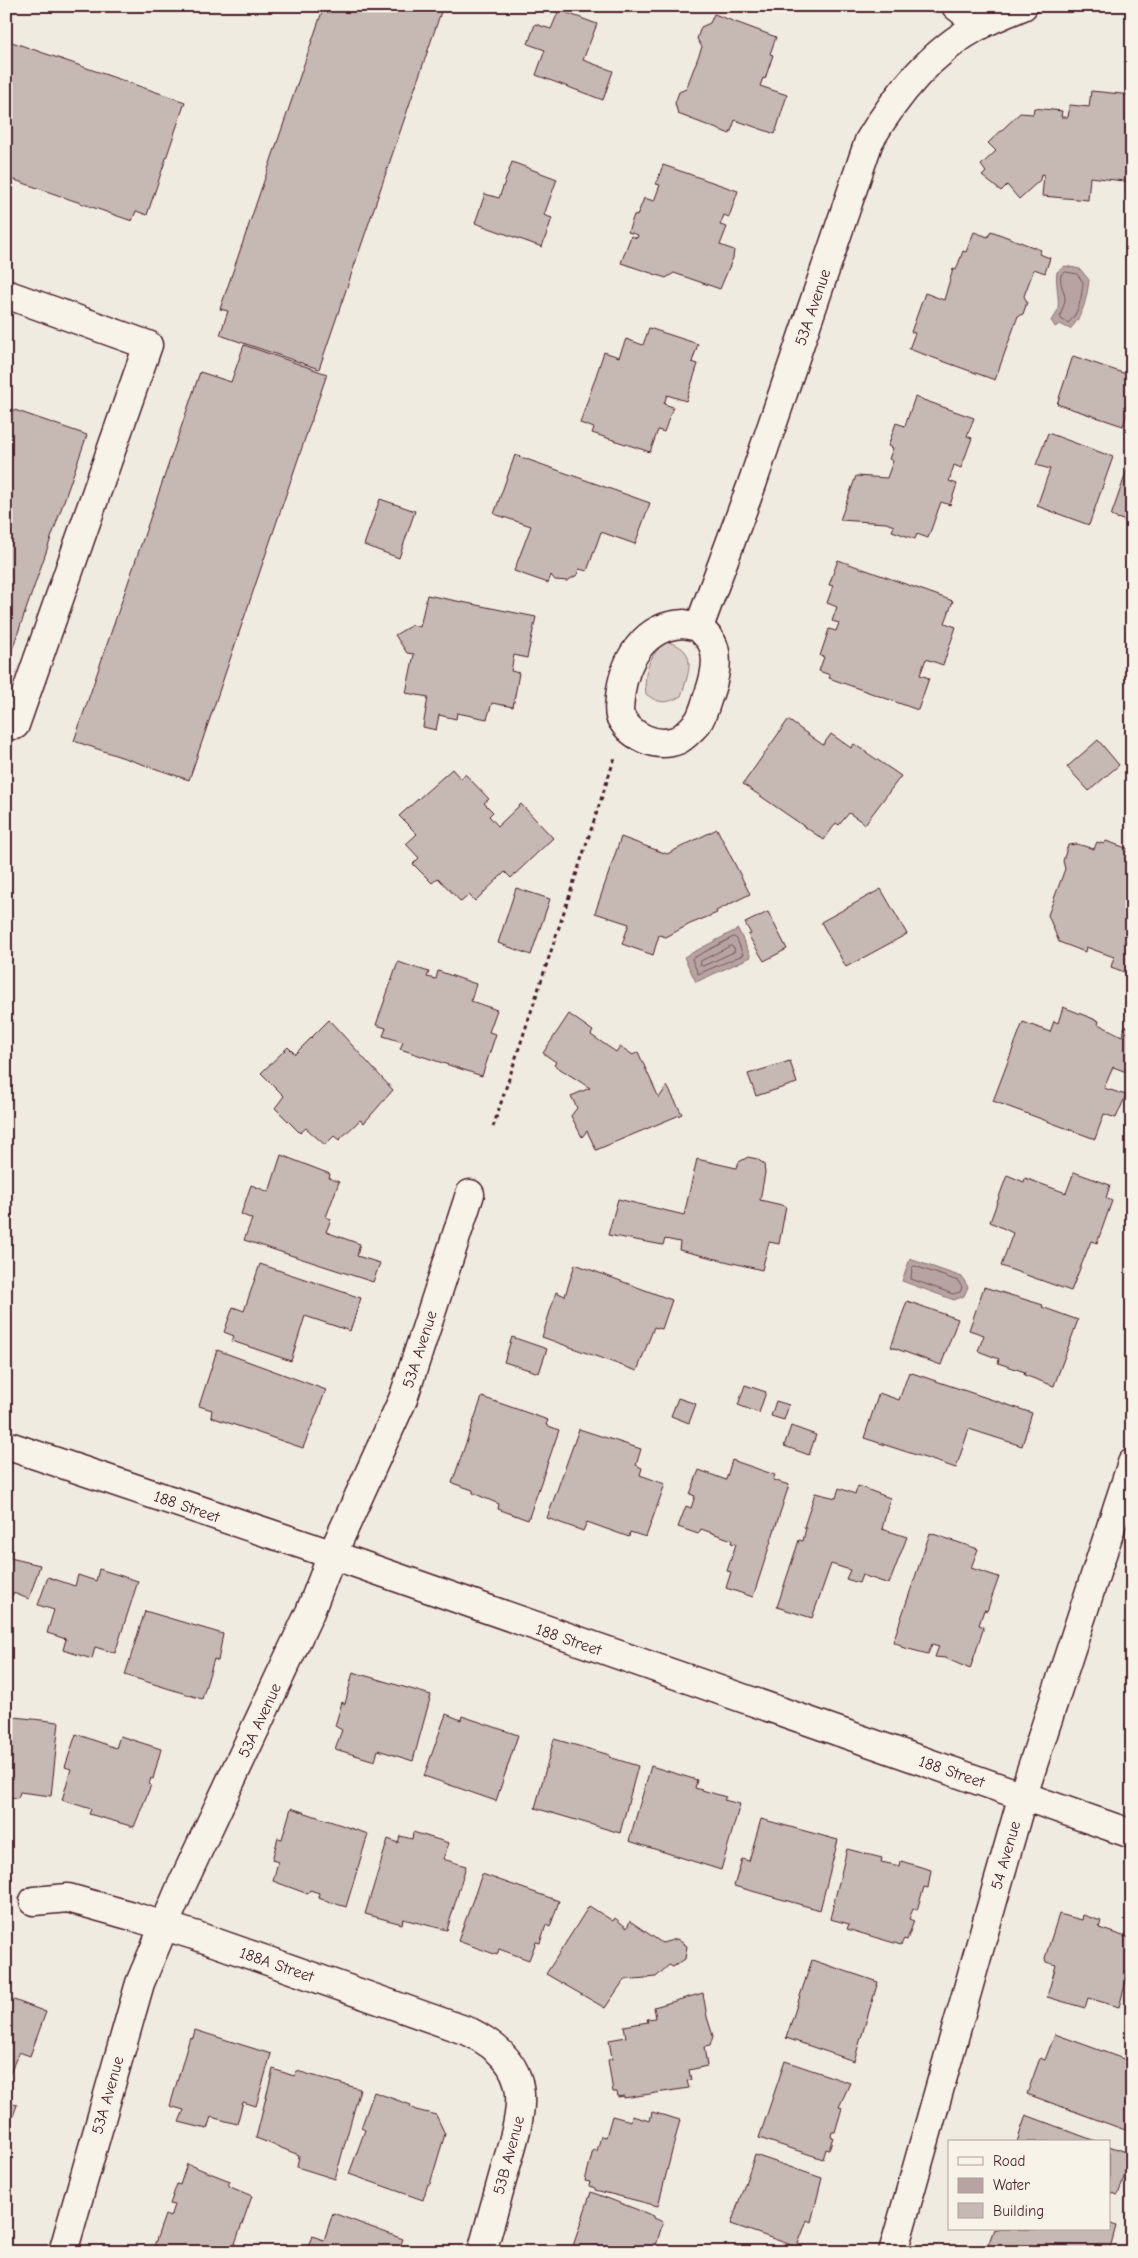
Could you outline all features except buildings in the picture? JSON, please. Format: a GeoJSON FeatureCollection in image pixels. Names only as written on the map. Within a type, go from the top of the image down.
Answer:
{"type":"FeatureCollection","features":[{"type":"Feature","properties":{"kind":"street"},"geometry":{"type":"LineString","coordinates":[[956,6],[981,25]]}},
{"type":"Feature","properties":{"kind":"street","name":"53A Avenue"},"geometry":{"type":"LineString","coordinates":[[699,627],[755,474],[869,141],[891,104],[917,73],[948,46],[981,25],[1023,6]]}},
{"type":"Feature","properties":{"kind":"street"},"geometry":{"type":"LineString","coordinates":[[6,294],[148,344],[15,725],[6,722]]}},
{"type":"Feature","properties":{"kind":"street","name":"53A Avenue"},"geometry":{"type":"LineString","coordinates":[[63,2252],[140,1983],[164,1925],[310,1612],[332,1555],[403,1399],[470,1194]]}},
{"type":"Feature","properties":{"kind":"street","name":"188 Street"},"geometry":{"type":"LineString","coordinates":[[6,1445],[332,1555],[1132,1834]]}},
{"type":"Feature","properties":{"kind":"street","name":"54 Avenue"},"geometry":{"type":"LineString","coordinates":[[893,2252],[1022,1795],[1132,1463]]}},
{"type":"Feature","properties":{"kind":"street","name":"188A Street"},"geometry":{"type":"LineString","coordinates":[[34,1901],[68,1898],[164,1925],[470,2032],[492,2044],[508,2060]]}},
{"type":"Feature","properties":{"kind":"street","name":"53B Avenue"},"geometry":{"type":"LineString","coordinates":[[482,2252],[517,2128],[522,2103],[519,2082],[508,2060]]}},
{"type":"Feature","properties":{"kind":"path"},"geometry":{"type":"LineString","coordinates":[[493,1127],[618,750]]}},
{"type":"Feature","properties":{"kind":"shaded area"},"geometry":{"type":"Polygon","coordinates":[[[667,642],[677,645],[684,650],[688,656],[689,671],[681,696],[663,702],[655,700],[646,694],[645,679],[652,658],[667,642]]]}},
{"type":"Feature","properties":{"kind":"water"},"geometry":{"type":"Polygon","coordinates":[[[1065,266],[1080,269],[1089,280],[1086,300],[1081,313],[1070,329],[1060,324],[1055,327],[1051,320],[1055,316],[1058,304],[1057,272],[1065,266]]]}},
{"type":"Feature","properties":{"kind":"water"},"geometry":{"type":"Polygon","coordinates":[[[738,929],[751,957],[696,982],[684,957],[738,929]]]}},
{"type":"Feature","properties":{"kind":"water"},"geometry":{"type":"Polygon","coordinates":[[[910,1259],[962,1277],[968,1287],[964,1296],[954,1300],[902,1281],[910,1259]]]}}]}
